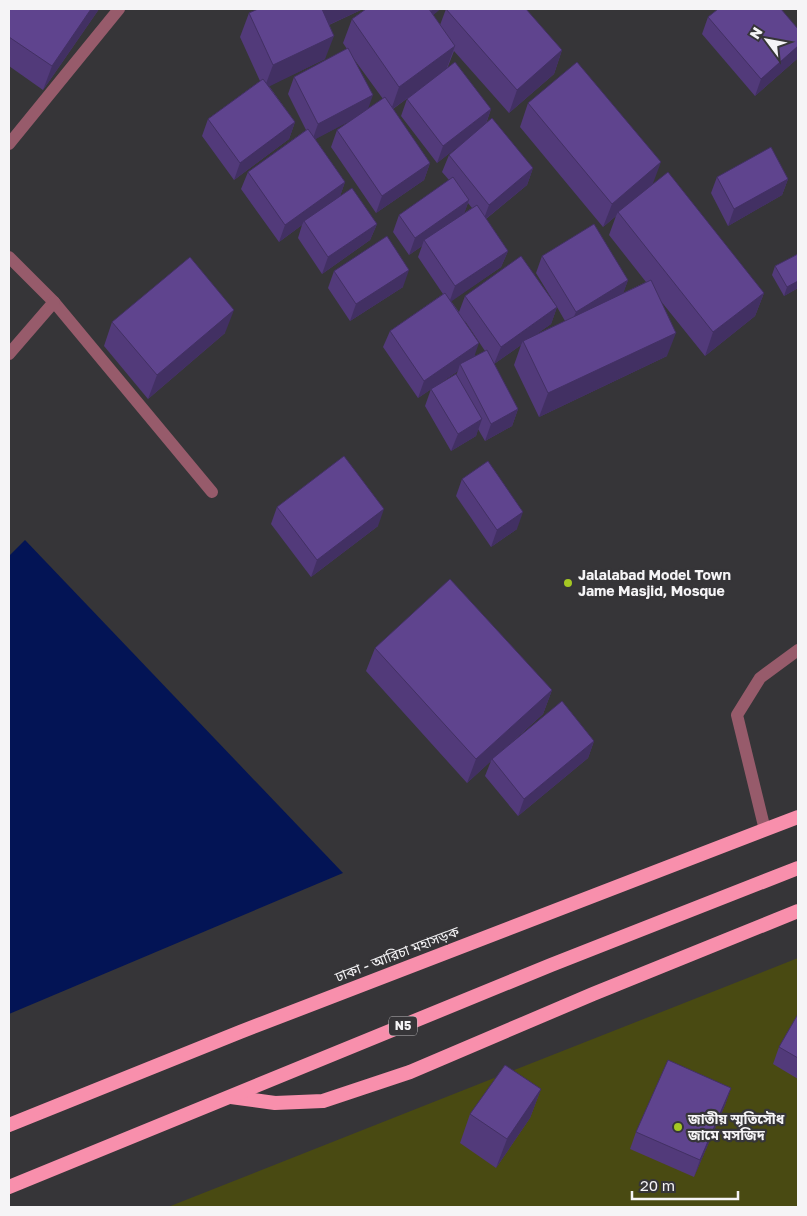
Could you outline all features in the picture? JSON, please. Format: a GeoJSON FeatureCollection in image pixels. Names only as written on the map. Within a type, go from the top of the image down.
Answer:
{"type":"FeatureCollection","features":[{"type":"Feature","properties":{"kind":"highway","name":"ঢাকা - আরিচা মহাসড়ক"},"geometry":{"type":"LineString","coordinates":[[9,1125],[240,1032],[798,817]]}},
{"type":"Feature","properties":{"kind":"highway","name":"N5"},"geometry":{"type":"LineString","coordinates":[[9,1188],[551,965],[798,868]]}},
{"type":"Feature","properties":{"kind":"highway"},"geometry":{"type":"LineString","coordinates":[[230,1097],[275,1103],[322,1101],[410,1072],[593,994],[798,911]]}},
{"type":"Feature","properties":{"kind":"street"},"geometry":{"type":"LineString","coordinates":[[9,144],[119,9]]}},
{"type":"Feature","properties":{"kind":"street"},"geometry":{"type":"LineString","coordinates":[[9,256],[54,302],[212,492]]}},
{"type":"Feature","properties":{"kind":"street"},"geometry":{"type":"LineString","coordinates":[[9,354],[54,302]]}},
{"type":"Feature","properties":{"kind":"street"},"geometry":{"type":"LineString","coordinates":[[765,830],[737,715],[760,678],[798,650]]}},
{"type":"Feature","properties":{"kind":"shaded area"},"geometry":{"type":"Polygon","coordinates":[[[25,540],[343,873],[9,1014],[9,556],[25,540]]]}},
{"type":"Feature","properties":{"kind":"shaded area"},"geometry":{"type":"Polygon","coordinates":[[[798,958],[798,1207],[168,1207],[798,958]]]}},
{"type":"Feature","properties":{"kind":"building"},"geometry":{"type":"Polygon","coordinates":[[[9,9],[91,9],[52,66],[9,37],[9,9]]]}},
{"type":"Feature","properties":{"kind":"building"},"geometry":{"type":"Polygon","coordinates":[[[258,9],[322,9],[334,36],[273,65],[249,13],[258,9]]]}},
{"type":"Feature","properties":{"kind":"building"},"geometry":{"type":"Polygon","coordinates":[[[366,9],[429,9],[455,46],[399,87],[352,19],[366,9]]]}},
{"type":"Feature","properties":{"kind":"building"},"geometry":{"type":"Polygon","coordinates":[[[446,9],[526,9],[562,50],[517,90],[446,9]]]}},
{"type":"Feature","properties":{"kind":"building"},"geometry":{"type":"Polygon","coordinates":[[[718,9],[781,9],[798,29],[798,46],[761,79],[708,17],[718,9]]]}},
{"type":"Feature","properties":{"kind":"building"},"geometry":{"type":"Polygon","coordinates":[[[348,48],[373,95],[318,124],[294,77],[348,48]]]}},
{"type":"Feature","properties":{"kind":"building"},"geometry":{"type":"Polygon","coordinates":[[[455,62],[491,109],[443,146],[407,99],[455,62]]]}},
{"type":"Feature","properties":{"kind":"building"},"geometry":{"type":"Polygon","coordinates":[[[577,62],[661,162],[612,204],[528,103],[577,62]]]}},
{"type":"Feature","properties":{"kind":"building"},"geometry":{"type":"Polygon","coordinates":[[[263,79],[295,122],[240,163],[208,119],[263,79]]]}},
{"type":"Feature","properties":{"kind":"building"},"geometry":{"type":"Polygon","coordinates":[[[385,97],[430,163],[382,196],[337,130],[385,97]]]}},
{"type":"Feature","properties":{"kind":"building"},"geometry":{"type":"Polygon","coordinates":[[[492,118],[533,168],[489,205],[449,155],[492,118]]]}},
{"type":"Feature","properties":{"kind":"building"},"geometry":{"type":"Polygon","coordinates":[[[308,129],[345,182],[285,225],[248,172],[308,129]]]}},
{"type":"Feature","properties":{"kind":"building"},"geometry":{"type":"Polygon","coordinates":[[[771,147],[788,179],[734,209],[717,177],[771,147]]]}},
{"type":"Feature","properties":{"kind":"building"},"geometry":{"type":"Polygon","coordinates":[[[668,172],[764,293],[713,332],[618,212],[668,172]]]}},
{"type":"Feature","properties":{"kind":"building"},"geometry":{"type":"Polygon","coordinates":[[[453,177],[469,200],[415,238],[399,215],[453,177]]]}},
{"type":"Feature","properties":{"kind":"building"},"geometry":{"type":"Polygon","coordinates":[[[352,188],[377,224],[328,257],[304,221],[352,188]]]}},
{"type":"Feature","properties":{"kind":"building"},"geometry":{"type":"Polygon","coordinates":[[[477,205],[508,251],[455,286],[424,240],[477,205]]]}},
{"type":"Feature","properties":{"kind":"building"},"geometry":{"type":"Polygon","coordinates":[[[594,224],[628,280],[576,312],[542,256],[594,224]]]}},
{"type":"Feature","properties":{"kind":"building"},"geometry":{"type":"Polygon","coordinates":[[[387,236],[409,270],[356,304],[334,271],[387,236]]]}},
{"type":"Feature","properties":{"kind":"building"},"geometry":{"type":"Polygon","coordinates":[[[798,254],[798,281],[787,287],[775,266],[798,254]]]}},
{"type":"Feature","properties":{"kind":"building"},"geometry":{"type":"Polygon","coordinates":[[[521,256],[557,307],[501,347],[465,296],[521,256]]]}},
{"type":"Feature","properties":{"kind":"building"},"geometry":{"type":"Polygon","coordinates":[[[190,257],[234,310],[157,375],[112,322],[190,257]]]}},
{"type":"Feature","properties":{"kind":"building"},"geometry":{"type":"Polygon","coordinates":[[[651,280],[676,333],[548,393],[523,341],[651,280]]]}},
{"type":"Feature","properties":{"kind":"building"},"geometry":{"type":"Polygon","coordinates":[[[445,293],[479,343],[424,381],[390,331],[445,293]]]}},
{"type":"Feature","properties":{"kind":"building"},"geometry":{"type":"Polygon","coordinates":[[[487,350],[518,409],[491,424],[460,364],[487,350]]]}},
{"type":"Feature","properties":{"kind":"building"},"geometry":{"type":"Polygon","coordinates":[[[456,374],[482,419],[458,434],[431,389],[456,374]]]}},
{"type":"Feature","properties":{"kind":"building"},"geometry":{"type":"Polygon","coordinates":[[[344,456],[384,509],[317,560],[277,507],[344,456]]]}},
{"type":"Feature","properties":{"kind":"building"},"geometry":{"type":"Polygon","coordinates":[[[488,461],[523,512],[497,530],[462,479],[488,461]]]}},
{"type":"Feature","properties":{"kind":"building"},"geometry":{"type":"Polygon","coordinates":[[[450,579],[552,690],[476,759],[375,648],[450,579]]]}},
{"type":"Feature","properties":{"kind":"building"},"geometry":{"type":"Polygon","coordinates":[[[562,701],[594,741],[524,799],[492,759],[562,701]]]}},
{"type":"Feature","properties":{"kind":"building"},"geometry":{"type":"Polygon","coordinates":[[[798,1014],[798,1058],[779,1047],[798,1014]]]}},
{"type":"Feature","properties":{"kind":"building","name":"জাতীয় স্মৃতিসৌধ জামে মসজিদ"},"geometry":{"type":"Polygon","coordinates":[[[668,1060],[731,1088],[700,1160],[636,1132],[668,1060]]]}},
{"type":"Feature","properties":{"kind":"building"},"geometry":{"type":"Polygon","coordinates":[[[505,1065],[541,1089],[507,1139],[470,1114],[505,1065]]]}},
{"type":"Feature","properties":{"kind":"place","name":"Jalalabad Model Town Jame Masjid, Mosque"},"geometry":{"type":"Point","coordinates":[568,583]}},
{"type":"Feature","properties":{"kind":"place","name":"জাতীয় স্মৃতিসৌধ জামে মসজিদ"},"geometry":{"type":"Point","coordinates":[678,1127]}}]}
